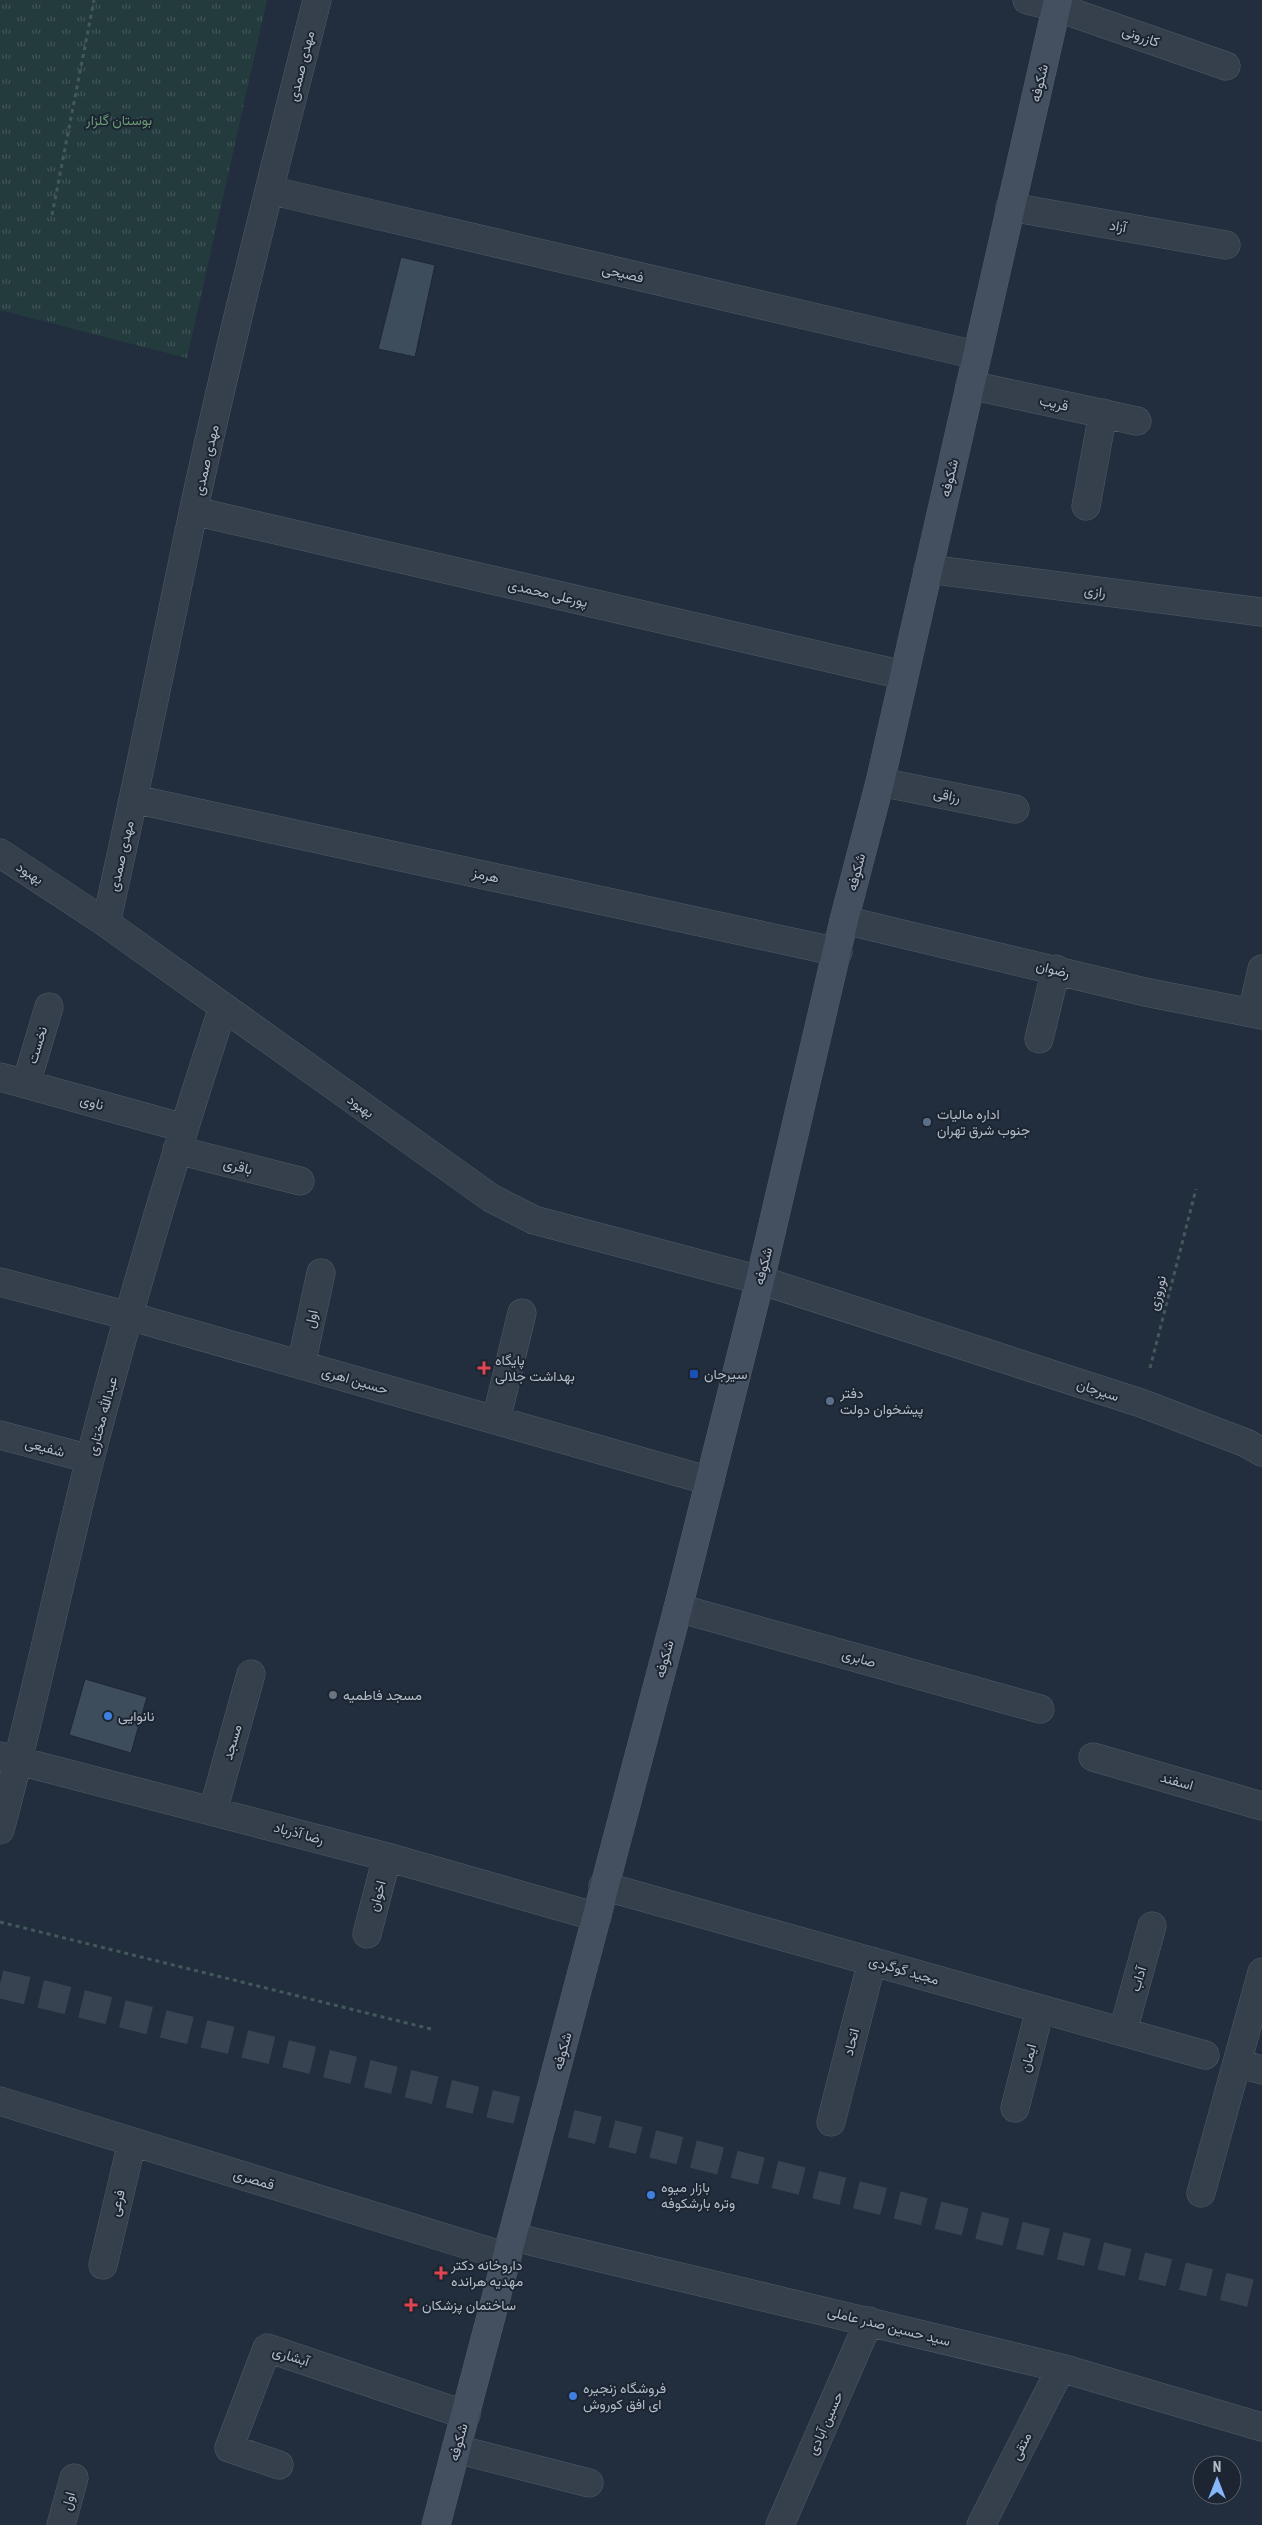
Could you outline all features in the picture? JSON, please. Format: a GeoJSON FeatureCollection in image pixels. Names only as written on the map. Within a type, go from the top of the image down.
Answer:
{"type":"FeatureCollection","features":[{"type":"Feature","properties":{"kind":"main road","name":"شکوفه"},"geometry":{"type":"LineString","coordinates":[[436,2525],[597,1917],[603,1886],[678,1608],[760,1280],[844,920],[880,782],[1057,3]]}},
{"type":"Feature","properties":{"kind":"street","name":"مهدی صمدی"},"geometry":{"type":"LineString","coordinates":[[106,923],[194,511],[269,190],[317,0]]}},
{"type":"Feature","properties":{"kind":"street","name":"کازرونی"},"geometry":{"type":"LineString","coordinates":[[1027,0],[1057,3],[1226,66]]}},
{"type":"Feature","properties":{"kind":"street","name":"فصیحی"},"geometry":{"type":"LineString","coordinates":[[269,190],[976,355]]}},
{"type":"Feature","properties":{"kind":"street","name":"آزاد"},"geometry":{"type":"LineString","coordinates":[[1010,207],[1226,245]]}},
{"type":"Feature","properties":{"kind":"street","name":"قریب"},"geometry":{"type":"LineString","coordinates":[[970,385],[1137,421]]}},
{"type":"Feature","properties":{"kind":"street"},"geometry":{"type":"LineString","coordinates":[[1086,506],[1102,413]]}},
{"type":"Feature","properties":{"kind":"street","name":"پورعلی محمدی"},"geometry":{"type":"LineString","coordinates":[[194,511],[903,675]]}},
{"type":"Feature","properties":{"kind":"street","name":"رازی"},"geometry":{"type":"LineString","coordinates":[[928,569],[1262,612]]}},
{"type":"Feature","properties":{"kind":"street","name":"رزاقی"},"geometry":{"type":"LineString","coordinates":[[880,782],[1014,809]]}},
{"type":"Feature","properties":{"kind":"street","name":"هرمز"},"geometry":{"type":"LineString","coordinates":[[134,799],[838,952]]}},
{"type":"Feature","properties":{"kind":"street","name":"بهبود"},"geometry":{"type":"LineString","coordinates":[[0,853],[106,923],[490,1198],[534,1220],[760,1280]]}},
{"type":"Feature","properties":{"kind":"street","name":"رضوان"},"geometry":{"type":"LineString","coordinates":[[844,920],[1056,969],[1145,992],[1257,1014]]}},
{"type":"Feature","properties":{"kind":"street"},"geometry":{"type":"LineString","coordinates":[[1039,1039],[1056,969]]}},
{"type":"Feature","properties":{"kind":"street"},"geometry":{"type":"LineString","coordinates":[[1257,1014],[1262,969]]}},
{"type":"Feature","properties":{"kind":"street","name":"نخست"},"geometry":{"type":"LineString","coordinates":[[13,1081],[49,1007]]}},
{"type":"Feature","properties":{"kind":"street","name":"عبدالله مختاری"},"geometry":{"type":"LineString","coordinates":[[0,1830],[9,1758],[90,1459],[180,1139],[223,1007]]}},
{"type":"Feature","properties":{"kind":"street","name":"ناوی"},"geometry":{"type":"LineString","coordinates":[[13,1081],[180,1139]]}},
{"type":"Feature","properties":{"kind":"street","name":"باقری"},"geometry":{"type":"LineString","coordinates":[[180,1139],[300,1181]]}},
{"type":"Feature","properties":{"kind":"street","name":"اول"},"geometry":{"type":"LineString","coordinates":[[301,1365],[322,1273]]}},
{"type":"Feature","properties":{"kind":"street","name":"سیرجان"},"geometry":{"type":"LineString","coordinates":[[760,1280],[1141,1403],[1246,1443],[1262,1452]]}},
{"type":"Feature","properties":{"kind":"street","name":"حسین اهری"},"geometry":{"type":"LineString","coordinates":[[0,1282],[129,1316],[710,1481]]}},
{"type":"Feature","properties":{"kind":"street"},"geometry":{"type":"LineString","coordinates":[[496,1420],[522,1312]]}},
{"type":"Feature","properties":{"kind":"street","name":"شفیعی"},"geometry":{"type":"LineString","coordinates":[[0,1435],[90,1459]]}},
{"type":"Feature","properties":{"kind":"street","name":"صابری"},"geometry":{"type":"LineString","coordinates":[[678,1608],[1040,1709]]}},
{"type":"Feature","properties":{"kind":"street","name":"مسجد"},"geometry":{"type":"LineString","coordinates":[[213,1811],[251,1674]]}},
{"type":"Feature","properties":{"kind":"street","name":"اسفند"},"geometry":{"type":"LineString","coordinates":[[1093,1757],[1262,1806]]}},
{"type":"Feature","properties":{"kind":"street","name":"رضا آذرباد"},"geometry":{"type":"LineString","coordinates":[[9,1758],[388,1857],[597,1917]]}},
{"type":"Feature","properties":{"kind":"street","name":"اخوان"},"geometry":{"type":"LineString","coordinates":[[367,1934],[388,1857]]}},
{"type":"Feature","properties":{"kind":"street","name":"مجید گوگردی"},"geometry":{"type":"LineString","coordinates":[[603,1886],[1205,2055]]}},
{"type":"Feature","properties":{"kind":"street","name":"آداب"},"geometry":{"type":"LineString","coordinates":[[1123,2031],[1152,1926]]}},
{"type":"Feature","properties":{"kind":"street","name":"اتحاد"},"geometry":{"type":"LineString","coordinates":[[831,2122],[872,1961]]}},
{"type":"Feature","properties":{"kind":"street"},"geometry":{"type":"LineString","coordinates":[[1201,2192],[1249,2067],[1262,1972]]}},
{"type":"Feature","properties":{"kind":"street","name":"ایمان"},"geometry":{"type":"LineString","coordinates":[[1015,2108],[1040,2009]]}},
{"type":"Feature","properties":{"kind":"street","name":"قمصری"},"geometry":{"type":"LineString","coordinates":[[0,2101],[132,2142],[510,2247]]}},
{"type":"Feature","properties":{"kind":"street","name":"فرعی"},"geometry":{"type":"LineString","coordinates":[[103,2265],[132,2142]]}},
{"type":"Feature","properties":{"kind":"street","name":"سید حسین صدر عاملی"},"geometry":{"type":"LineString","coordinates":[[510,2247],[869,2321],[1061,2368],[1262,2427]]}},
{"type":"Feature","properties":{"kind":"street","name":"حسین آبادی"},"geometry":{"type":"LineString","coordinates":[[780,2525],[869,2321]]}},
{"type":"Feature","properties":{"kind":"street","name":"آبشاری"},"geometry":{"type":"LineString","coordinates":[[279,2465],[229,2448],[267,2348],[466,2415]]}},
{"type":"Feature","properties":{"kind":"street","name":"متقی"},"geometry":{"type":"LineString","coordinates":[[981,2525],[1061,2368]]}},
{"type":"Feature","properties":{"kind":"street"},"geometry":{"type":"LineString","coordinates":[[456,2449],[589,2483]]}},
{"type":"Feature","properties":{"kind":"street","name":"اول"},"geometry":{"type":"LineString","coordinates":[[61,2525],[74,2478]]}},
{"type":"Feature","properties":{"kind":"path"},"geometry":{"type":"LineString","coordinates":[[52,215],[94,0]]}},
{"type":"Feature","properties":{"kind":"path","name":"نوروزی"},"geometry":{"type":"LineString","coordinates":[[1141,1403],[1196,1189]]}},
{"type":"Feature","properties":{"kind":"path"},"geometry":{"type":"LineString","coordinates":[[0,1922],[431,2029]]}},
{"type":"Feature","properties":{"kind":"green space","name":"بوستان گلزار"},"geometry":{"type":"Polygon","coordinates":[[[0,0],[267,0],[187,358],[0,310],[0,0]]]}},
{"type":"Feature","properties":{"kind":"building"},"geometry":{"type":"Polygon","coordinates":[[[401,257],[435,265],[415,357],[378,349],[401,257]]]}},
{"type":"Feature","properties":{"kind":"building","name":"نانوایی"},"geometry":{"type":"Polygon","coordinates":[[[85,1679],[147,1697],[131,1753],[69,1735],[85,1679]]]}},
{"type":"Feature","properties":{"kind":"tunnel"},"geometry":{"type":"LineString","coordinates":[[0,1984],[565,2122],[1262,2296]]}},
{"type":"Feature","properties":{"kind":"place","name":"اداره مالیات جنوب شرق تهران"},"geometry":{"type":"Point","coordinates":[927,1122]}},
{"type":"Feature","properties":{"kind":"place","name":"پایگاه بهداشت جلالی"},"geometry":{"type":"Point","coordinates":[484,1368]}},
{"type":"Feature","properties":{"kind":"place","name":"سیرجان"},"geometry":{"type":"Point","coordinates":[694,1374]}},
{"type":"Feature","properties":{"kind":"place","name":"دفتر پیشخوان دولت"},"geometry":{"type":"Point","coordinates":[830,1401]}},
{"type":"Feature","properties":{"kind":"place","name":"مسجد فاطمیه"},"geometry":{"type":"Point","coordinates":[333,1695]}},
{"type":"Feature","properties":{"kind":"place","name":"نانوایی"},"geometry":{"type":"Point","coordinates":[108,1716]}},
{"type":"Feature","properties":{"kind":"place","name":"بازار میوه وتره بارشکوفه"},"geometry":{"type":"Point","coordinates":[651,2195]}},
{"type":"Feature","properties":{"kind":"place","name":"داروخانه دکتر مهدیه هرانده"},"geometry":{"type":"Point","coordinates":[441,2273]}},
{"type":"Feature","properties":{"kind":"place","name":"ساختمان پزشکان"},"geometry":{"type":"Point","coordinates":[411,2305]}},
{"type":"Feature","properties":{"kind":"place","name":"فروشگاه زنجیره ای افق کوروش"},"geometry":{"type":"Point","coordinates":[573,2396]}}]}
